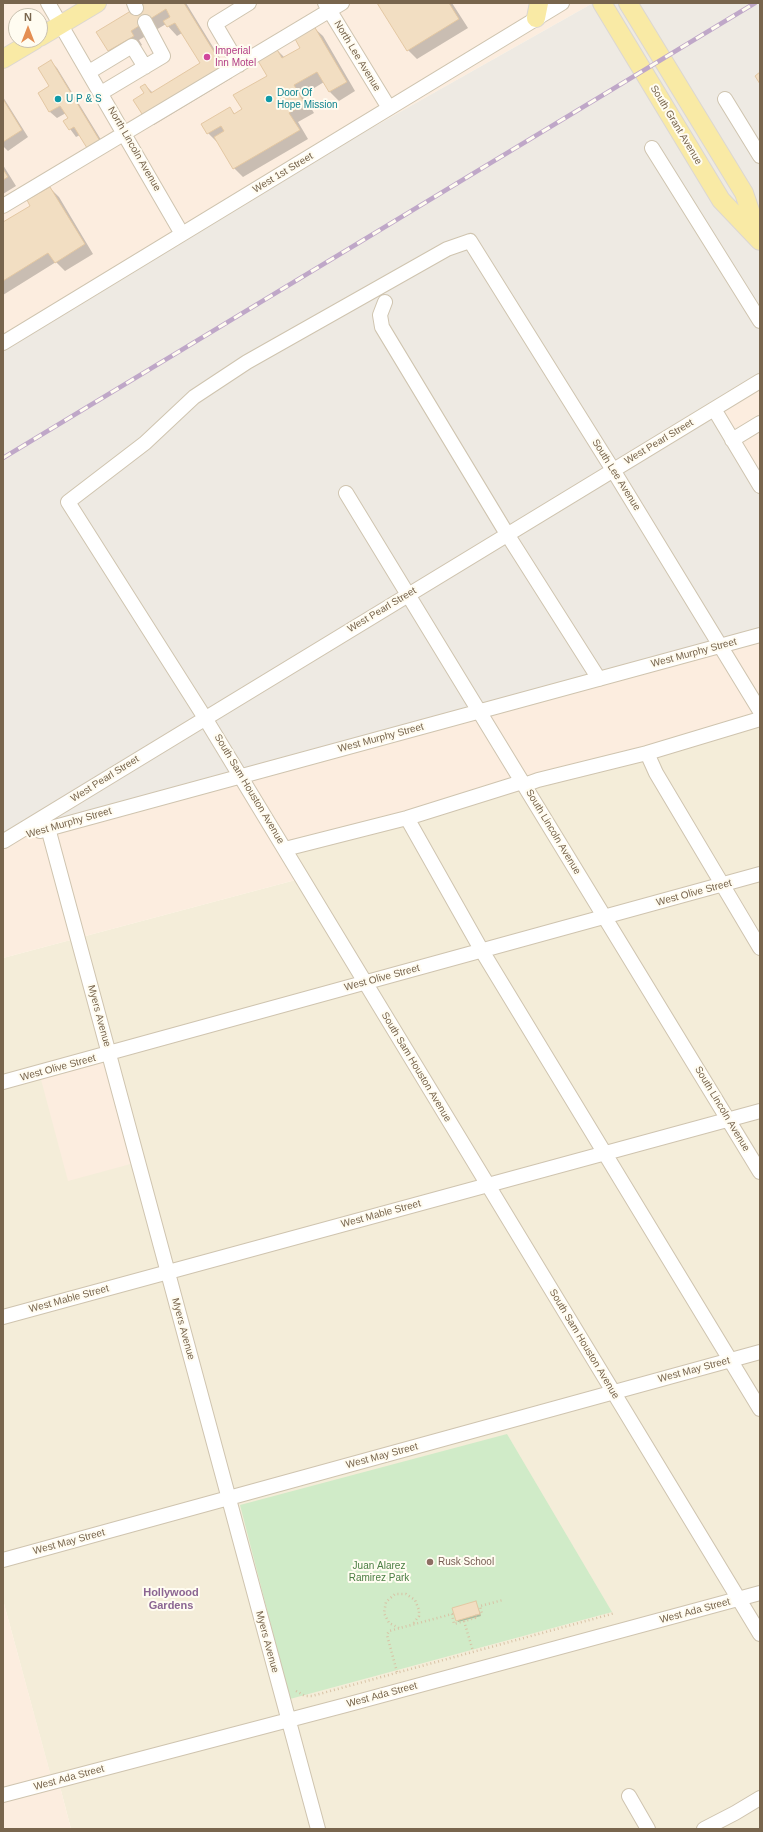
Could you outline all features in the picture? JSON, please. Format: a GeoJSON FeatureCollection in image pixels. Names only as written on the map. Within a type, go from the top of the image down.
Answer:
{"type":"FeatureCollection","features":[{"type":"Feature","properties":{"kind":"main road"},"geometry":{"type":"LineString","coordinates":[[48,32],[97,3]]}},
{"type":"Feature","properties":{"kind":"main road","name":"South Grant Avenue"},"geometry":{"type":"LineString","coordinates":[[602,3],[721,200],[760,241],[744,193],[628,3]]}},
{"type":"Feature","properties":{"kind":"main road"},"geometry":{"type":"LineString","coordinates":[[3,59],[21,48]]}},
{"type":"Feature","properties":{"kind":"street","name":"North Lincoln Avenue"},"geometry":{"type":"LineString","coordinates":[[48,3],[182,234]]}},
{"type":"Feature","properties":{"kind":"street"},"geometry":{"type":"LineString","coordinates":[[239,65],[214,24],[249,3]]}},
{"type":"Feature","properties":{"kind":"street"},"geometry":{"type":"LineString","coordinates":[[3,206],[239,65],[328,7],[342,3]]}},
{"type":"Feature","properties":{"kind":"street","name":"West 1st Street"},"geometry":{"type":"LineString","coordinates":[[3,343],[389,108],[537,11],[562,3]]}},
{"type":"Feature","properties":{"kind":"street","name":"North Lee Avenue"},"geometry":{"type":"LineString","coordinates":[[328,7],[389,108]]}},
{"type":"Feature","properties":{"kind":"street"},"geometry":{"type":"LineString","coordinates":[[101,93],[163,56],[145,22]]}},
{"type":"Feature","properties":{"kind":"street"},"geometry":{"type":"LineString","coordinates":[[89,72],[132,46],[145,67]]}},
{"type":"Feature","properties":{"kind":"street"},"geometry":{"type":"LineString","coordinates":[[725,99],[760,156]]}},
{"type":"Feature","properties":{"kind":"street"},"geometry":{"type":"LineString","coordinates":[[652,148],[760,321]]}},
{"type":"Feature","properties":{"kind":"street","name":"South Lee Avenue"},"geometry":{"type":"LineString","coordinates":[[68,502],[145,443],[194,397],[247,362],[447,249],[470,241],[613,470],[760,711]]}},
{"type":"Feature","properties":{"kind":"street"},"geometry":{"type":"LineString","coordinates":[[385,302],[380,315],[382,327],[507,534],[599,679]]}},
{"type":"Feature","properties":{"kind":"street","name":"West Pearl Street"},"geometry":{"type":"LineString","coordinates":[[4,841],[760,381]]}},
{"type":"Feature","properties":{"kind":"street"},"geometry":{"type":"LineString","coordinates":[[714,409],[732,440],[755,468],[760,486]]}},
{"type":"Feature","properties":{"kind":"street"},"geometry":{"type":"LineString","coordinates":[[732,440],[760,423]]}},
{"type":"Feature","properties":{"kind":"street","name":"South Lincoln Avenue"},"geometry":{"type":"LineString","coordinates":[[346,493],[760,1172]]}},
{"type":"Feature","properties":{"kind":"street","name":"South Sam Houston Avenue"},"geometry":{"type":"LineString","coordinates":[[68,502],[241,776],[760,1634]]}},
{"type":"Feature","properties":{"kind":"street","name":"West Murphy Street"},"geometry":{"type":"LineString","coordinates":[[4,841],[760,636]]}},
{"type":"Feature","properties":{"kind":"street"},"geometry":{"type":"LineString","coordinates":[[285,849],[408,818],[523,783],[647,753],[760,719]]}},
{"type":"Feature","properties":{"kind":"street"},"geometry":{"type":"LineString","coordinates":[[647,753],[656,773],[721,885],[760,948]]}},
{"type":"Feature","properties":{"kind":"street"},"geometry":{"type":"LineString","coordinates":[[408,818],[482,951],[760,1409]]}},
{"type":"Feature","properties":{"kind":"street","name":"Myers Avenue"},"geometry":{"type":"LineString","coordinates":[[48,828],[318,1829]]}},
{"type":"Feature","properties":{"kind":"street","name":"West Olive Street"},"geometry":{"type":"LineString","coordinates":[[3,1082],[760,874]]}},
{"type":"Feature","properties":{"kind":"street","name":"West Mable Street"},"geometry":{"type":"LineString","coordinates":[[3,1317],[760,1111]]}},
{"type":"Feature","properties":{"kind":"street","name":"West May Street"},"geometry":{"type":"LineString","coordinates":[[3,1560],[760,1352]]}},
{"type":"Feature","properties":{"kind":"street","name":"West Ada Street"},"geometry":{"type":"LineString","coordinates":[[3,1795],[346,1705],[760,1592]]}},
{"type":"Feature","properties":{"kind":"street"},"geometry":{"type":"LineString","coordinates":[[629,1796],[648,1829]]}},
{"type":"Feature","properties":{"kind":"street"},"geometry":{"type":"LineString","coordinates":[[704,1829],[760,1798]]}},
{"type":"Feature","properties":{"kind":"path"},"geometry":{"type":"LineString","coordinates":[[399,1628],[389,1623],[384,1613],[386,1602],[395,1594],[406,1594],[415,1600],[419,1610],[419,1616],[412,1625]]}},
{"type":"Feature","properties":{"kind":"path"},"geometry":{"type":"LineString","coordinates":[[398,1672],[387,1635],[389,1631],[452,1614],[454,1624],[482,1614],[480,1606],[503,1600]]}},
{"type":"Feature","properties":{"kind":"path"},"geometry":{"type":"LineString","coordinates":[[295,1686],[297,1693],[305,1696],[312,1696],[615,1613]]}},
{"type":"Feature","properties":{"kind":"path"},"geometry":{"type":"LineString","coordinates":[[464,1621],[473,1652]]}},
{"type":"Feature","properties":{"kind":"shaded area"},"geometry":{"type":"Polygon","coordinates":[[[3,3],[593,3],[3,336],[3,3]]]}},
{"type":"Feature","properties":{"kind":"shaded area"},"geometry":{"type":"Polygon","coordinates":[[[593,3],[760,3],[760,381],[714,409],[760,484],[760,636],[3,841],[3,336],[593,3]]]}},
{"type":"Feature","properties":{"kind":"shaded area"},"geometry":{"type":"Polygon","coordinates":[[[760,381],[760,484],[714,409],[760,381]]]}},
{"type":"Feature","properties":{"kind":"shaded area"},"geometry":{"type":"Polygon","coordinates":[[[760,636],[760,722],[285,849],[303,878],[3,958],[3,841],[760,636]]]}},
{"type":"Feature","properties":{"kind":"shaded area"},"geometry":{"type":"Polygon","coordinates":[[[760,722],[760,1829],[71,1829],[58,1779],[52,1781],[3,1600],[3,958],[303,878],[285,849],[760,722]]]}},
{"type":"Feature","properties":{"kind":"shaded area"},"geometry":{"type":"Polygon","coordinates":[[[109,1053],[138,1162],[68,1181],[39,1072],[109,1053]]]}},
{"type":"Feature","properties":{"kind":"shaded area"},"geometry":{"type":"Polygon","coordinates":[[[3,1600],[52,1780],[58,1779],[71,1829],[3,1829],[3,1600]]]}},
{"type":"Feature","properties":{"kind":"green space","name":"Juan Alarez Ramirez Park"},"geometry":{"type":"Polygon","coordinates":[[[507,1434],[612,1612],[290,1699],[240,1505],[507,1434]]]}},
{"type":"Feature","properties":{"kind":"building","name":"Imperial Inn Motel"},"geometry":{"type":"Polygon","coordinates":[[[144,3],[184,3],[224,68],[144,117],[133,100],[144,93],[140,87],[145,84],[151,93],[200,63],[175,23],[167,27],[163,21],[170,17],[166,9],[131,31],[134,36],[108,51],[96,32],[144,3]]]}},
{"type":"Feature","properties":{"kind":"building"},"geometry":{"type":"Polygon","coordinates":[[[377,3],[449,3],[459,19],[407,51],[377,3]]]}},
{"type":"Feature","properties":{"kind":"building","name":"Door Of Hope Mission"},"geometry":{"type":"Polygon","coordinates":[[[314,26],[347,82],[329,92],[317,72],[294,85],[305,104],[289,113],[300,130],[233,169],[214,137],[224,131],[221,126],[207,134],[201,124],[230,107],[234,114],[242,109],[233,95],[267,76],[257,59],[276,48],[282,58],[300,48],[294,37],[314,26]]]}},
{"type":"Feature","properties":{"kind":"building","name":"U P & S"},"geometry":{"type":"Polygon","coordinates":[[[51,60],[100,141],[87,148],[74,127],[69,130],[63,121],[68,118],[60,106],[49,112],[38,93],[49,86],[38,68],[51,60]]]}},
{"type":"Feature","properties":{"kind":"building"},"geometry":{"type":"Polygon","coordinates":[[[760,72],[760,84],[755,76],[760,72]]]}},
{"type":"Feature","properties":{"kind":"building"},"geometry":{"type":"Polygon","coordinates":[[[3,99],[22,130],[3,142],[3,99]]]}},
{"type":"Feature","properties":{"kind":"building"},"geometry":{"type":"Polygon","coordinates":[[[3,169],[8,177],[3,180],[3,169]]]}},
{"type":"Feature","properties":{"kind":"building"},"geometry":{"type":"Polygon","coordinates":[[[50,187],[85,244],[55,263],[48,253],[3,281],[3,222],[30,206],[27,200],[50,187]]]}},
{"type":"Feature","properties":{"kind":"building"},"geometry":{"type":"Polygon","coordinates":[[[476,1601],[480,1614],[456,1621],[452,1608],[476,1601]]]}},
{"type":"Feature","properties":{"kind":"railway"},"geometry":{"type":"LineString","coordinates":[[3,458],[755,3]]}},
{"type":"Feature","properties":{"kind":"place","name":"Imperial Inn Motel"},"geometry":{"type":"Point","coordinates":[207,57]}},
{"type":"Feature","properties":{"kind":"place","name":"U P & S"},"geometry":{"type":"Point","coordinates":[58,99]}},
{"type":"Feature","properties":{"kind":"place","name":"Door Of Hope Mission"},"geometry":{"type":"Point","coordinates":[269,99]}},
{"type":"Feature","properties":{"kind":"place","name":"Rusk School"},"geometry":{"type":"Point","coordinates":[430,1562]}},
{"type":"Feature","properties":{"kind":"district","name":"Hollywood Gardens"},"geometry":{"type":"Point","coordinates":[171,1599]}}]}
